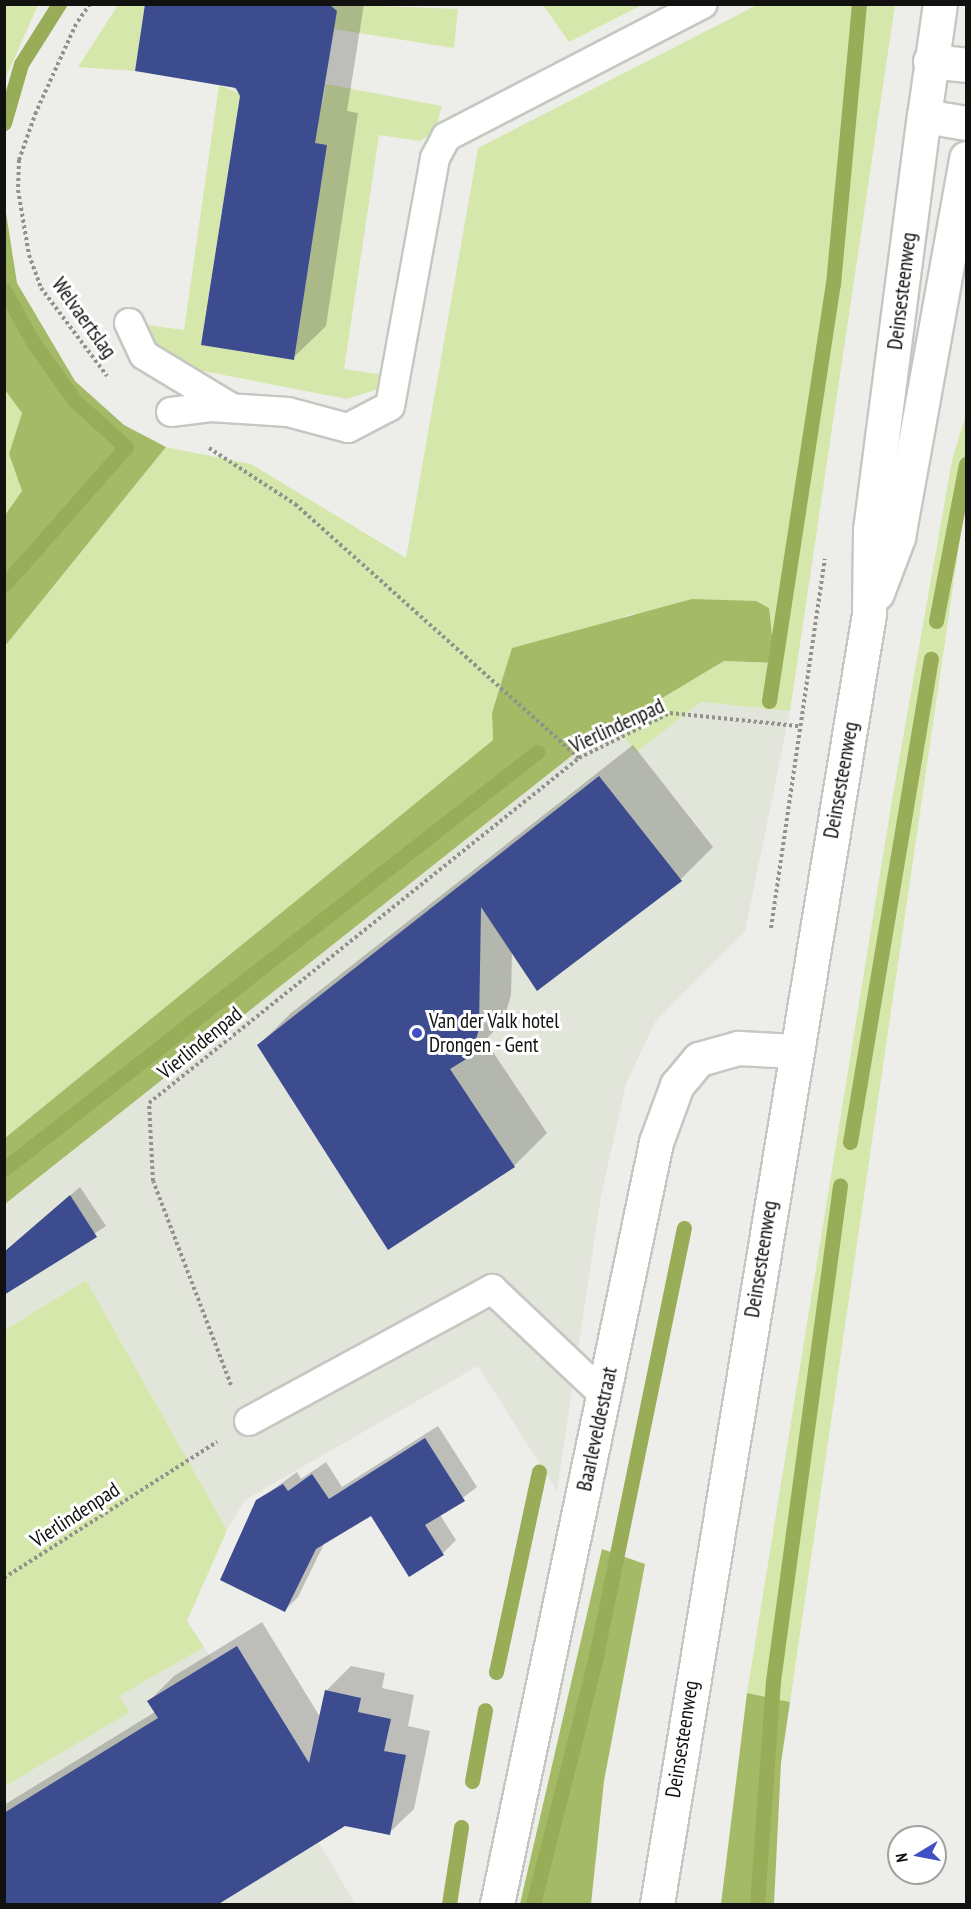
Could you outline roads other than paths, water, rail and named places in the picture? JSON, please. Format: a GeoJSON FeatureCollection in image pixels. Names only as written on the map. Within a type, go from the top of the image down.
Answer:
{"type":"FeatureCollection","features":[{"type":"Feature","properties":{"kind":"main road","name":"Deinsesteenweg"},"geometry":{"type":"LineString","coordinates":[[657,1905],[795,1052],[869,614],[870,530],[930,61],[940,4]]}},
{"type":"Feature","properties":{"kind":"main road"},"geometry":{"type":"LineString","coordinates":[[930,61],[966,65]]}},
{"type":"Feature","properties":{"kind":"main road"},"geometry":{"type":"LineString","coordinates":[[924,116],[966,123]]}},
{"type":"Feature","properties":{"kind":"main road","name":"Deinsesteenweg"},"geometry":{"type":"LineString","coordinates":[[869,614],[898,537],[966,158]]}},
{"type":"Feature","properties":{"kind":"main road","name":"Baarleveldestraat"},"geometry":{"type":"LineString","coordinates":[[497,1905],[656,1142],[677,1085],[699,1059],[738,1048],[795,1052]]}},
{"type":"Feature","properties":{"kind":"lane"},"geometry":{"type":"LineString","coordinates":[[171,412],[234,409],[288,412],[348,428],[390,406],[435,158],[446,137],[704,4]]}},
{"type":"Feature","properties":{"kind":"lane"},"geometry":{"type":"LineString","coordinates":[[129,323],[144,355],[234,409]]}},
{"type":"Feature","properties":{"kind":"lane"},"geometry":{"type":"LineString","coordinates":[[249,1422],[492,1289],[604,1395]]}},
{"type":"Feature","properties":{"kind":"waterway"},"geometry":{"type":"LineString","coordinates":[[4,123],[21,64],[59,4]]}},
{"type":"Feature","properties":{"kind":"waterway"},"geometry":{"type":"LineString","coordinates":[[769,701],[833,284],[859,4]]}},
{"type":"Feature","properties":{"kind":"waterway"},"geometry":{"type":"LineString","coordinates":[[4,290],[33,342],[75,401],[126,447],[4,585]]}},
{"type":"Feature","properties":{"kind":"waterway"},"geometry":{"type":"LineString","coordinates":[[936,621],[966,464]]}},
{"type":"Feature","properties":{"kind":"waterway"},"geometry":{"type":"LineString","coordinates":[[850,1142],[931,659]]}},
{"type":"Feature","properties":{"kind":"waterway"},"geometry":{"type":"LineString","coordinates":[[4,1169],[537,752]]}},
{"type":"Feature","properties":{"kind":"waterway"},"geometry":{"type":"LineString","coordinates":[[757,1904],[773,1681],[840,1186]]}},
{"type":"Feature","properties":{"kind":"waterway"},"geometry":{"type":"LineString","coordinates":[[533,1904],[596,1656],[684,1228]]}},
{"type":"Feature","properties":{"kind":"waterway"},"geometry":{"type":"LineString","coordinates":[[496,1672],[539,1472]]}},
{"type":"Feature","properties":{"kind":"waterway"},"geometry":{"type":"LineString","coordinates":[[472,1781],[485,1710]]}},
{"type":"Feature","properties":{"kind":"waterway"},"geometry":{"type":"LineString","coordinates":[[449,1904],[461,1827]]}},
{"type":"Feature","properties":{"kind":"place","name":"Van der Valk hotel Drongen - Gent"},"geometry":{"type":"Point","coordinates":[417,1033]}}]}
